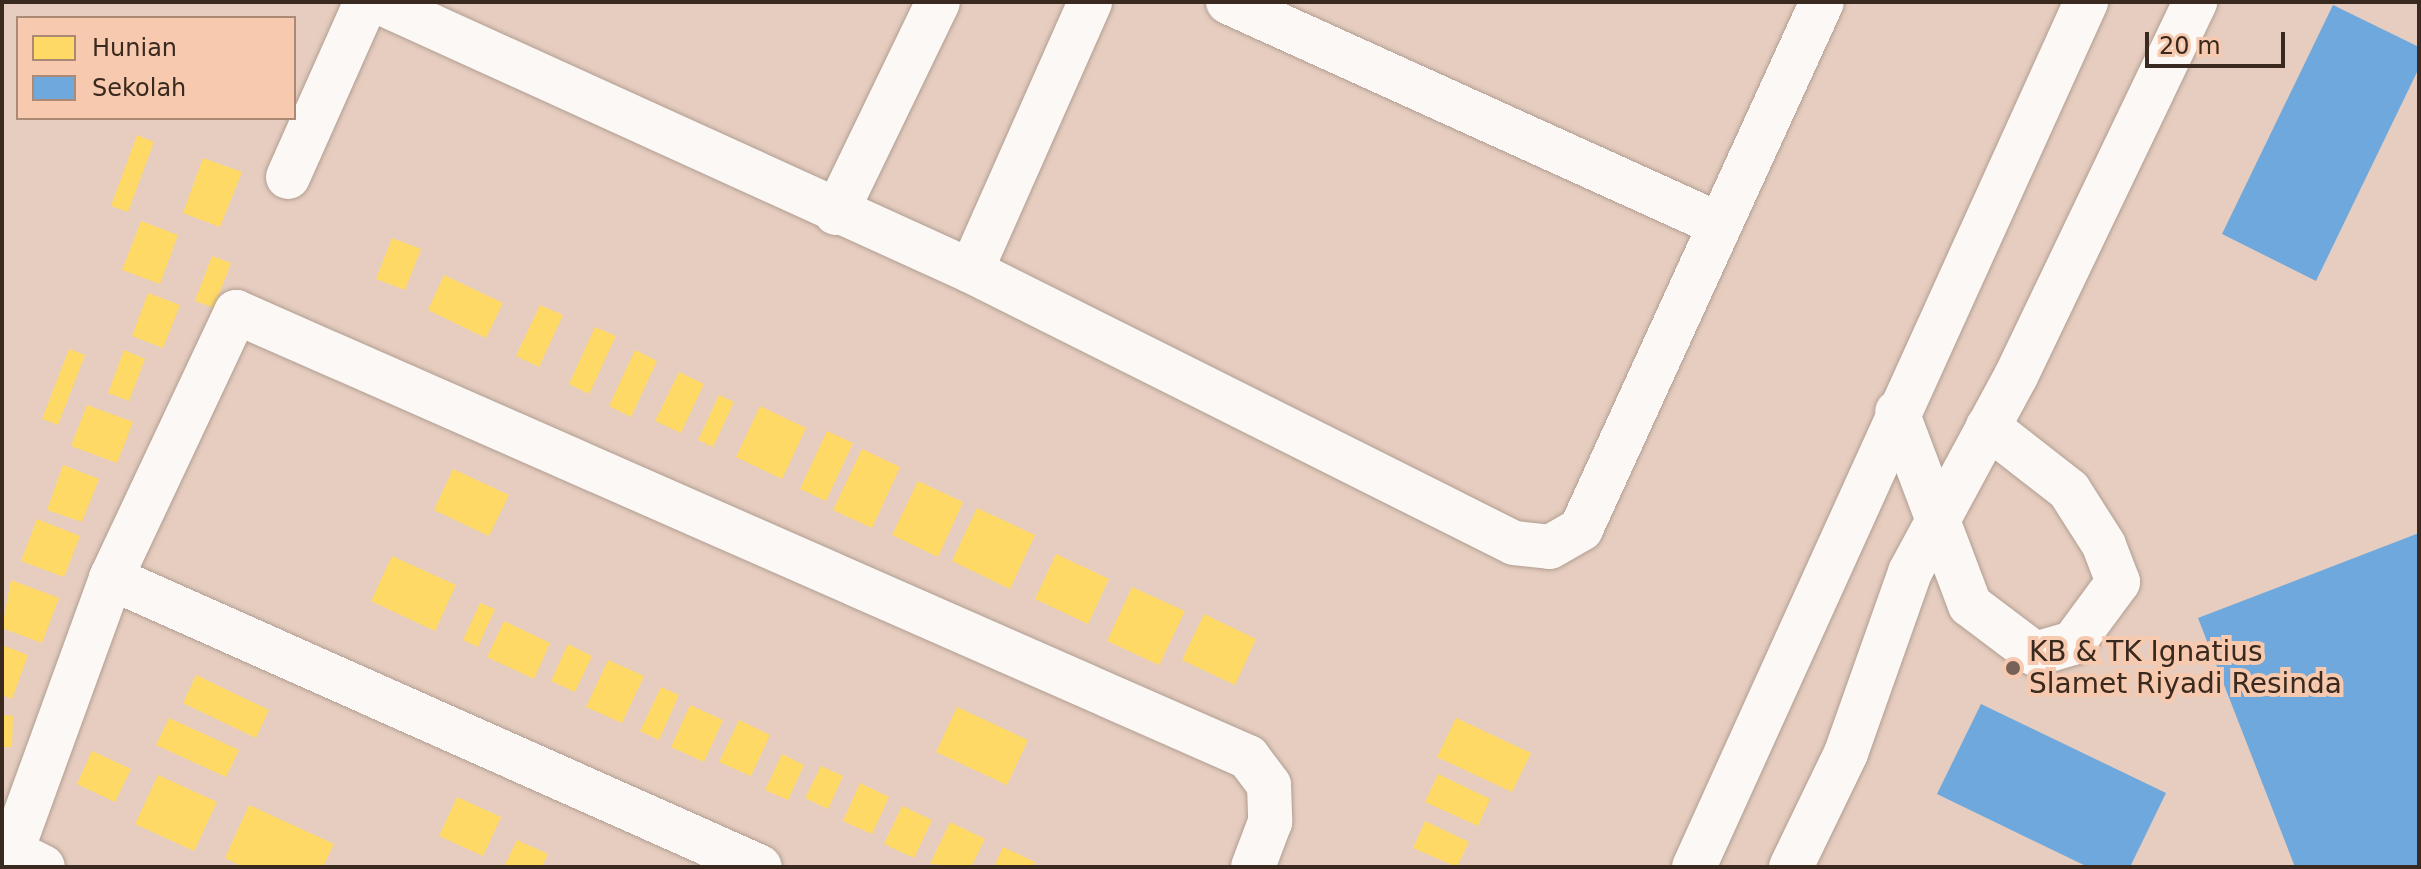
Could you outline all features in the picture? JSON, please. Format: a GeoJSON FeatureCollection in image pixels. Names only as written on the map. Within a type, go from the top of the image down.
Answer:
{"type":"FeatureCollection","features":[{"type":"Feature","properties":{"kind":"street"},"geometry":{"type":"LineString","coordinates":[[288,177],[366,2]]}},
{"type":"Feature","properties":{"kind":"street"},"geometry":{"type":"LineString","coordinates":[[379,2],[836,213],[971,271],[1514,543],[1550,547],[1581,529],[1822,2]]}},
{"type":"Feature","properties":{"kind":"street"},"geometry":{"type":"LineString","coordinates":[[836,213],[938,2]]}},
{"type":"Feature","properties":{"kind":"street"},"geometry":{"type":"LineString","coordinates":[[971,271],[1090,2]]}},
{"type":"Feature","properties":{"kind":"street"},"geometry":{"type":"LineString","coordinates":[[1228,2],[1718,224]]}},
{"type":"Feature","properties":{"kind":"street"},"geometry":{"type":"LineString","coordinates":[[1694,867],[1897,412],[2086,2]]}},
{"type":"Feature","properties":{"kind":"street"},"geometry":{"type":"LineString","coordinates":[[1791,867],[1846,753],[1936,521],[1988,427],[2195,2]]}},
{"type":"Feature","properties":{"kind":"street"},"geometry":{"type":"LineString","coordinates":[[19,861],[111,578],[236,312],[1248,757],[1269,785],[1270,822],[1253,867]]}},
{"type":"Feature","properties":{"kind":"street"},"geometry":{"type":"LineString","coordinates":[[1897,412],[1970,605],[2035,654],[2073,643],[2102,613],[2118,582],[2104,545],[2069,490],[1988,427]]}},
{"type":"Feature","properties":{"kind":"street"},"geometry":{"type":"LineString","coordinates":[[111,578],[760,867]]}},
{"type":"Feature","properties":{"kind":"building: Hunian"},"geometry":{"type":"Polygon","coordinates":[[[137,135],[154,142],[128,212],[111,206],[137,135]]]}},
{"type":"Feature","properties":{"kind":"building: Hunian"},"geometry":{"type":"Polygon","coordinates":[[[203,158],[242,172],[220,227],[183,213],[203,158]]]}},
{"type":"Feature","properties":{"kind":"building: Hunian"},"geometry":{"type":"Polygon","coordinates":[[[141,221],[178,235],[160,284],[122,270],[141,221]]]}},
{"type":"Feature","properties":{"kind":"building: Hunian"},"geometry":{"type":"Polygon","coordinates":[[[392,238],[421,249],[405,290],[376,279],[392,238]]]}},
{"type":"Feature","properties":{"kind":"building: Hunian"},"geometry":{"type":"Polygon","coordinates":[[[212,256],[231,263],[214,308],[195,301],[212,256]]]}},
{"type":"Feature","properties":{"kind":"building: Hunian"},"geometry":{"type":"Polygon","coordinates":[[[444,275],[503,303],[486,338],[428,310],[444,275]]]}},
{"type":"Feature","properties":{"kind":"building: Hunian"},"geometry":{"type":"Polygon","coordinates":[[[148,293],[180,305],[163,348],[132,336],[148,293]]]}},
{"type":"Feature","properties":{"kind":"building: Hunian"},"geometry":{"type":"Polygon","coordinates":[[[540,305],[563,315],[539,367],[516,356],[540,305]]]}},
{"type":"Feature","properties":{"kind":"building: Hunian"},"geometry":{"type":"Polygon","coordinates":[[[595,327],[616,336],[589,394],[569,384],[595,327]]]}},
{"type":"Feature","properties":{"kind":"building: Hunian"},"geometry":{"type":"Polygon","coordinates":[[[69,349],[85,355],[58,425],[42,419],[69,349]]]}},
{"type":"Feature","properties":{"kind":"building: Hunian"},"geometry":{"type":"Polygon","coordinates":[[[124,350],[145,359],[129,401],[108,393],[124,350]]]}},
{"type":"Feature","properties":{"kind":"building: Hunian"},"geometry":{"type":"Polygon","coordinates":[[[635,350],[657,361],[631,417],[609,406],[635,350]]]}},
{"type":"Feature","properties":{"kind":"building: Hunian"},"geometry":{"type":"Polygon","coordinates":[[[679,372],[704,384],[681,433],[655,421],[679,372]]]}},
{"type":"Feature","properties":{"kind":"building: Hunian"},"geometry":{"type":"Polygon","coordinates":[[[719,395],[734,402],[713,447],[698,440],[719,395]]]}},
{"type":"Feature","properties":{"kind":"building: Hunian"},"geometry":{"type":"Polygon","coordinates":[[[87,405],[133,422],[117,463],[71,446],[87,405]]]}},
{"type":"Feature","properties":{"kind":"building: Hunian"},"geometry":{"type":"Polygon","coordinates":[[[760,406],[806,428],[782,479],[736,457],[760,406]]]}},
{"type":"Feature","properties":{"kind":"building: Hunian"},"geometry":{"type":"Polygon","coordinates":[[[827,431],[853,443],[826,501],[800,489],[827,431]]]}},
{"type":"Feature","properties":{"kind":"building: Hunian"},"geometry":{"type":"Polygon","coordinates":[[[862,449],[900,467],[872,528],[833,510],[862,449]]]}},
{"type":"Feature","properties":{"kind":"building: Hunian"},"geometry":{"type":"Polygon","coordinates":[[[63,465],[99,479],[82,522],[47,510],[63,465]]]}},
{"type":"Feature","properties":{"kind":"building: Hunian"},"geometry":{"type":"Polygon","coordinates":[[[453,469],[509,495],[489,536],[434,510],[453,469]]]}},
{"type":"Feature","properties":{"kind":"building: Hunian"},"geometry":{"type":"Polygon","coordinates":[[[918,481],[963,502],[938,557],[892,535],[918,481]]]}},
{"type":"Feature","properties":{"kind":"building: Hunian"},"geometry":{"type":"Polygon","coordinates":[[[977,508],[1035,535],[1010,589],[952,561],[977,508]]]}},
{"type":"Feature","properties":{"kind":"building: Hunian"},"geometry":{"type":"Polygon","coordinates":[[[37,519],[80,536],[64,577],[21,561],[37,519]]]}},
{"type":"Feature","properties":{"kind":"building: Hunian"},"geometry":{"type":"Polygon","coordinates":[[[1056,554],[1109,579],[1088,624],[1035,599],[1056,554]]]}},
{"type":"Feature","properties":{"kind":"building: Hunian"},"geometry":{"type":"Polygon","coordinates":[[[392,556],[456,585],[435,631],[371,601],[392,556]]]}},
{"type":"Feature","properties":{"kind":"building: Hunian"},"geometry":{"type":"Polygon","coordinates":[[[11,580],[59,598],[42,643],[2,628],[11,580]]]}},
{"type":"Feature","properties":{"kind":"building: Hunian"},"geometry":{"type":"Polygon","coordinates":[[[1132,587],[1185,611],[1159,665],[1107,641],[1132,587]]]}},
{"type":"Feature","properties":{"kind":"building: Hunian"},"geometry":{"type":"Polygon","coordinates":[[[480,603],[495,609],[478,647],[463,640],[480,603]]]}},
{"type":"Feature","properties":{"kind":"building: Hunian"},"geometry":{"type":"Polygon","coordinates":[[[1204,614],[1256,639],[1235,685],[1182,660],[1204,614]]]}},
{"type":"Feature","properties":{"kind":"building: Hunian"},"geometry":{"type":"Polygon","coordinates":[[[504,621],[550,643],[534,679],[487,657],[504,621]]]}},
{"type":"Feature","properties":{"kind":"building: Hunian"},"geometry":{"type":"Polygon","coordinates":[[[568,644],[592,656],[575,692],[551,681],[568,644]]]}},
{"type":"Feature","properties":{"kind":"building: Hunian"},"geometry":{"type":"Polygon","coordinates":[[[2,645],[28,655],[12,699],[2,695],[2,645]]]}},
{"type":"Feature","properties":{"kind":"building: Hunian"},"geometry":{"type":"Polygon","coordinates":[[[608,660],[644,676],[622,723],[586,707],[608,660]]]}},
{"type":"Feature","properties":{"kind":"building: Hunian"},"geometry":{"type":"Polygon","coordinates":[[[196,675],[269,710],[256,738],[183,703],[196,675]]]}},
{"type":"Feature","properties":{"kind":"building: Hunian"},"geometry":{"type":"Polygon","coordinates":[[[661,687],[679,695],[659,740],[640,731],[661,687]]]}},
{"type":"Feature","properties":{"kind":"building: Hunian"},"geometry":{"type":"Polygon","coordinates":[[[690,705],[723,720],[704,762],[671,747],[690,705]]]}},
{"type":"Feature","properties":{"kind":"building: Hunian"},"geometry":{"type":"Polygon","coordinates":[[[957,707],[1028,740],[1007,785],[936,752],[957,707]]]}},
{"type":"Feature","properties":{"kind":"building: Hunian"},"geometry":{"type":"Polygon","coordinates":[[[2,715],[13,716],[12,747],[2,747],[2,715]]]}},
{"type":"Feature","properties":{"kind":"building: Hunian"},"geometry":{"type":"Polygon","coordinates":[[[169,718],[239,750],[226,777],[156,745],[169,718]]]}},
{"type":"Feature","properties":{"kind":"building: Hunian"},"geometry":{"type":"Polygon","coordinates":[[[1456,718],[1531,753],[1512,792],[1437,757],[1456,718]]]}},
{"type":"Feature","properties":{"kind":"building: Hunian"},"geometry":{"type":"Polygon","coordinates":[[[739,720],[770,735],[751,776],[719,762],[739,720]]]}},
{"type":"Feature","properties":{"kind":"building: Hunian"},"geometry":{"type":"Polygon","coordinates":[[[92,751],[131,769],[115,802],[77,784],[92,751]]]}},
{"type":"Feature","properties":{"kind":"building: Hunian"},"geometry":{"type":"Polygon","coordinates":[[[782,754],[804,765],[788,800],[765,790],[782,754]]]}},
{"type":"Feature","properties":{"kind":"building: Hunian"},"geometry":{"type":"Polygon","coordinates":[[[821,766],[843,776],[828,809],[805,798],[821,766]]]}},
{"type":"Feature","properties":{"kind":"building: Hunian"},"geometry":{"type":"Polygon","coordinates":[[[1438,774],[1490,799],[1478,826],[1425,802],[1438,774]]]}},
{"type":"Feature","properties":{"kind":"building: Hunian"},"geometry":{"type":"Polygon","coordinates":[[[158,775],[217,802],[194,851],[135,824],[158,775]]]}},
{"type":"Feature","properties":{"kind":"building: Hunian"},"geometry":{"type":"Polygon","coordinates":[[[860,783],[889,797],[872,834],[843,821],[860,783]]]}},
{"type":"Feature","properties":{"kind":"building: Hunian"},"geometry":{"type":"Polygon","coordinates":[[[457,797],[501,817],[483,856],[439,836],[457,797]]]}},
{"type":"Feature","properties":{"kind":"building: Hunian"},"geometry":{"type":"Polygon","coordinates":[[[249,805],[334,844],[323,867],[243,867],[225,858],[249,805]]]}},
{"type":"Feature","properties":{"kind":"building: Hunian"},"geometry":{"type":"Polygon","coordinates":[[[902,806],[932,820],[914,858],[884,844],[902,806]]]}},
{"type":"Feature","properties":{"kind":"building: Hunian"},"geometry":{"type":"Polygon","coordinates":[[[1425,821],[1469,842],[1457,867],[1413,848],[1425,821]]]}},
{"type":"Feature","properties":{"kind":"building: Hunian"},"geometry":{"type":"Polygon","coordinates":[[[950,822],[985,839],[971,867],[930,864],[950,822]]]}},
{"type":"Feature","properties":{"kind":"building: Hunian"},"geometry":{"type":"Polygon","coordinates":[[[517,840],[548,854],[542,867],[504,867],[517,840]]]}},
{"type":"Feature","properties":{"kind":"building: Hunian"},"geometry":{"type":"Polygon","coordinates":[[[1003,847],[1035,862],[1033,867],[994,867],[1003,847]]]}},
{"type":"Feature","properties":{"kind":"building: Sekolah"},"geometry":{"type":"Polygon","coordinates":[[[2333,5],[2419,47],[2419,68],[2316,281],[2222,234],[2333,5]]]}},
{"type":"Feature","properties":{"kind":"building: Sekolah"},"geometry":{"type":"Polygon","coordinates":[[[2419,533],[2419,867],[2295,867],[2198,618],[2419,533]]]}},
{"type":"Feature","properties":{"kind":"building: Sekolah"},"geometry":{"type":"Polygon","coordinates":[[[1981,704],[2166,793],[2130,867],[2088,867],[1937,794],[1981,704]]]}},
{"type":"Feature","properties":{"kind":"place","name":"KB & TK Ignatius Slamet Riyadi Resinda"},"geometry":{"type":"Point","coordinates":[2013,668]}}]}
